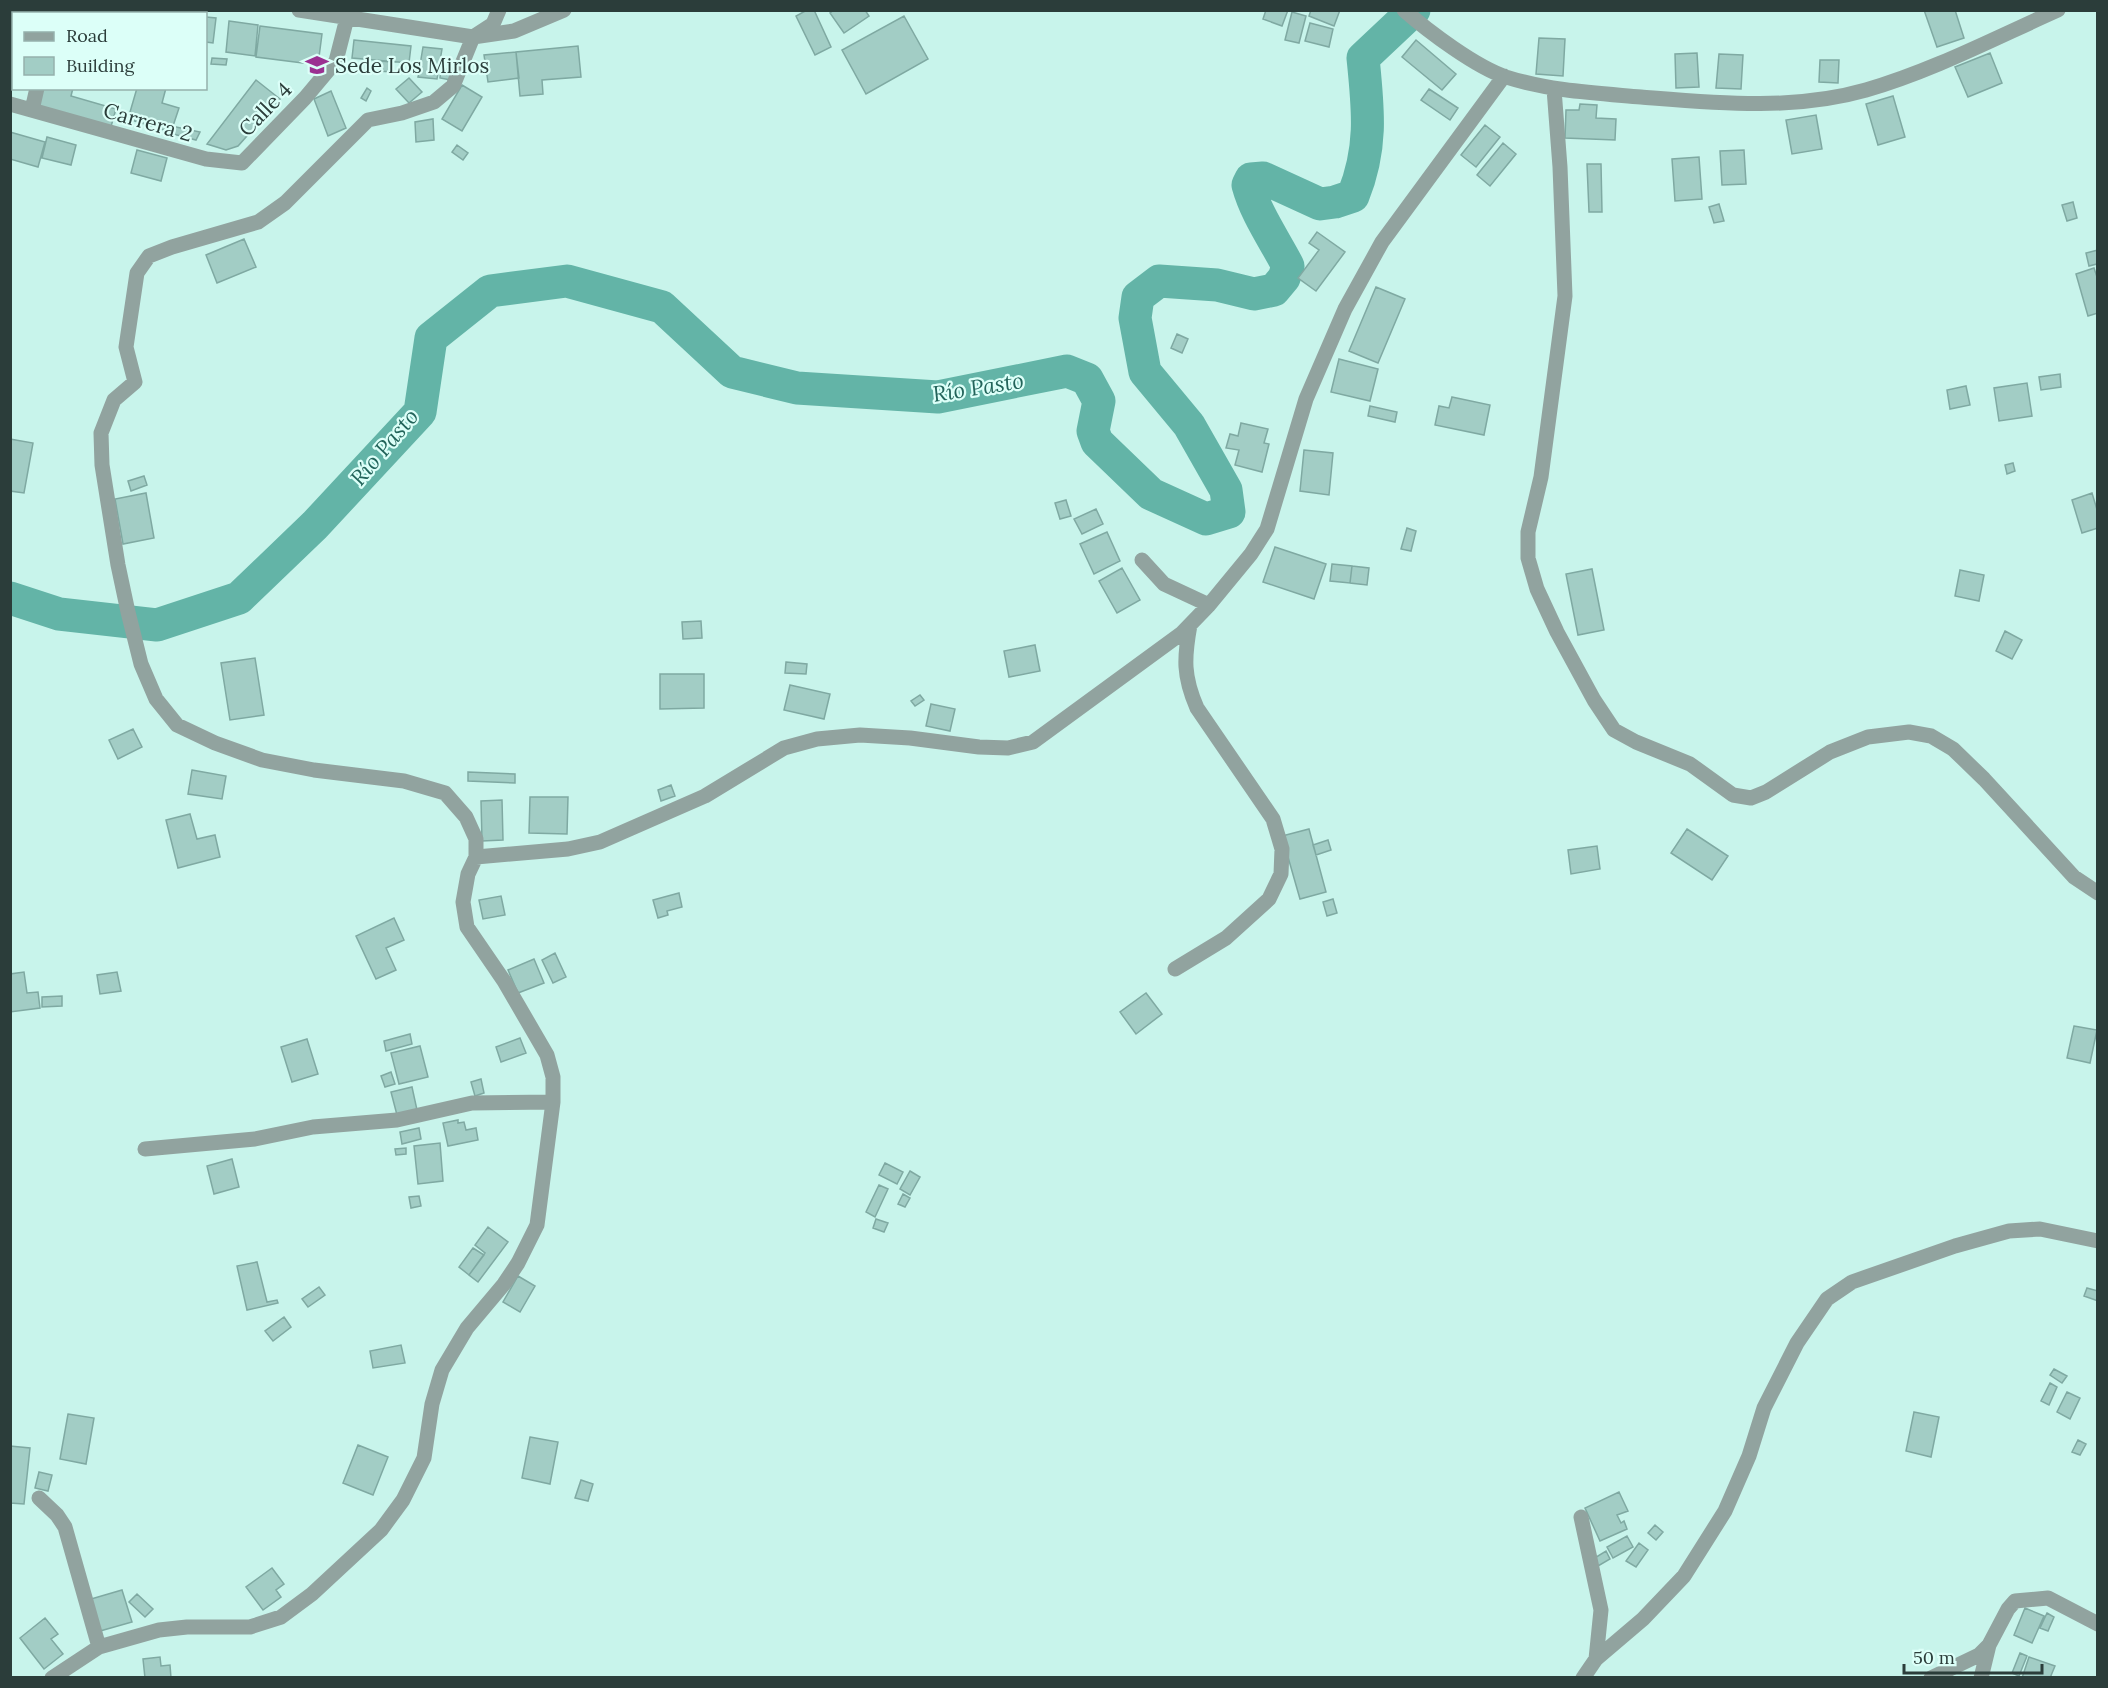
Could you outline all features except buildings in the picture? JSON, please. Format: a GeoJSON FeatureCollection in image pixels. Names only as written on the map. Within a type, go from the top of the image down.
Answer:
{"type":"FeatureCollection","features":[{"type":"Feature","properties":{"kind":"street"},"geometry":{"type":"LineString","coordinates":[[299,10],[473,38],[514,31],[564,10]]}},
{"type":"Feature","properties":{"kind":"street"},"geometry":{"type":"LineString","coordinates":[[52,1677],[99,1647],[159,1630],[187,1627],[250,1627],[281,1617],[312,1594],[381,1530],[404,1500],[424,1458],[432,1404],[442,1370],[467,1328],[504,1284],[518,1263],[537,1225],[553,1102],[554,1077],[547,1055],[504,981],[467,927],[463,902],[468,874],[476,857],[476,839],[466,817],[445,793],[404,781],[314,770],[262,760],[215,743],[177,725],[156,699],[141,664],[118,565],[102,465],[101,433],[114,400],[135,382],[126,347],[137,273],[149,256],[258,222],[285,203],[368,120],[402,113],[434,102],[453,86],[473,38],[493,24],[499,10]]}},
{"type":"Feature","properties":{"kind":"street"},"geometry":{"type":"LineString","coordinates":[[1404,10],[1427,30],[1504,76],[1554,89],[1734,104],[1821,99],[1866,90],[1928,68],[2058,10]]}},
{"type":"Feature","properties":{"kind":"street","name":"Calle 4"},"geometry":{"type":"LineString","coordinates":[[242,163],[305,98],[336,61],[347,18]]}},
{"type":"Feature","properties":{"kind":"street"},"geometry":{"type":"LineString","coordinates":[[476,857],[568,849],[600,842],[705,796],[784,748],[817,739],[860,735],[900,737],[989,748],[1008,748],[1033,742],[1173,639],[1209,605],[1251,554],[1267,529],[1306,399],[1345,309],[1382,242],[1504,76]]}},
{"type":"Feature","properties":{"kind":"street"},"geometry":{"type":"LineString","coordinates":[[1554,89],[1565,296],[1541,477],[1528,532],[1528,558],[1537,589],[1557,632],[1594,700],[1614,730],[1636,742],[1690,764],[1733,795],[1751,798],[1766,792],[1830,752],[1868,737],[1909,732],[1931,736],[1953,750],[1984,779],[2074,877],[2097,893]]}},
{"type":"Feature","properties":{"kind":"street"},"geometry":{"type":"LineString","coordinates":[[32,110],[37,90]]}},
{"type":"Feature","properties":{"kind":"street","name":"Carrera 2"},"geometry":{"type":"LineString","coordinates":[[10,104],[206,159],[242,163]]}},
{"type":"Feature","properties":{"kind":"street"},"geometry":{"type":"LineString","coordinates":[[1142,560],[1164,584],[1209,605]]}},
{"type":"Feature","properties":{"kind":"street"},"geometry":{"type":"LineString","coordinates":[[1175,969],[1226,938],[1269,899],[1281,874],[1282,849],[1273,819],[1197,708],[1189,688],[1184,655],[1190,625]]}},
{"type":"Feature","properties":{"kind":"street"},"geometry":{"type":"LineString","coordinates":[[145,1149],[255,1139],[313,1128],[397,1120],[472,1103],[553,1102]]}},
{"type":"Feature","properties":{"kind":"street"},"geometry":{"type":"LineString","coordinates":[[1583,1677],[1596,1659],[1643,1619],[1684,1576],[1725,1510],[1749,1456],[1764,1408],[1797,1343],[1827,1299],[1852,1282],[1955,1246],[2009,1231],[2040,1229],[2097,1241]]}},
{"type":"Feature","properties":{"kind":"street"},"geometry":{"type":"LineString","coordinates":[[39,1498],[57,1515],[65,1527],[99,1647]]}},
{"type":"Feature","properties":{"kind":"street"},"geometry":{"type":"LineString","coordinates":[[1581,1517],[1601,1610],[1596,1659]]}},
{"type":"Feature","properties":{"kind":"street"},"geometry":{"type":"LineString","coordinates":[[1981,1677],[1989,1645],[2008,1609],[2015,1601],[2048,1598],[2097,1624]]}},
{"type":"Feature","properties":{"kind":"street"},"geometry":{"type":"LineString","coordinates":[[1931,1677],[1979,1655],[1989,1645]]}},
{"type":"Feature","properties":{"kind":"waterway","name":"Río Pasto"},"geometry":{"type":"LineString","coordinates":[[10,598],[59,614],[157,625],[239,598],[315,525],[420,412],[431,338],[490,291],[567,281],[662,307],[732,372],[797,388],[938,397],[1067,371],[1087,379],[1099,401],[1093,431],[1097,442],[1151,494],[1206,519],[1229,512],[1226,490],[1189,425],[1145,372],[1135,318],[1138,297],[1159,281],[1217,285],[1254,294],[1274,290],[1284,278],[1288,266],[1260,216],[1248,185],[1251,179],[1263,178],[1320,204],[1353,196],[1364,161],[1366,144],[1367,111],[1363,58],[1414,10]]}},
{"type":"Feature","properties":{"kind":"place","name":"Sede Los Mirlos"},"geometry":{"type":"Point","coordinates":[317,65]}}]}
